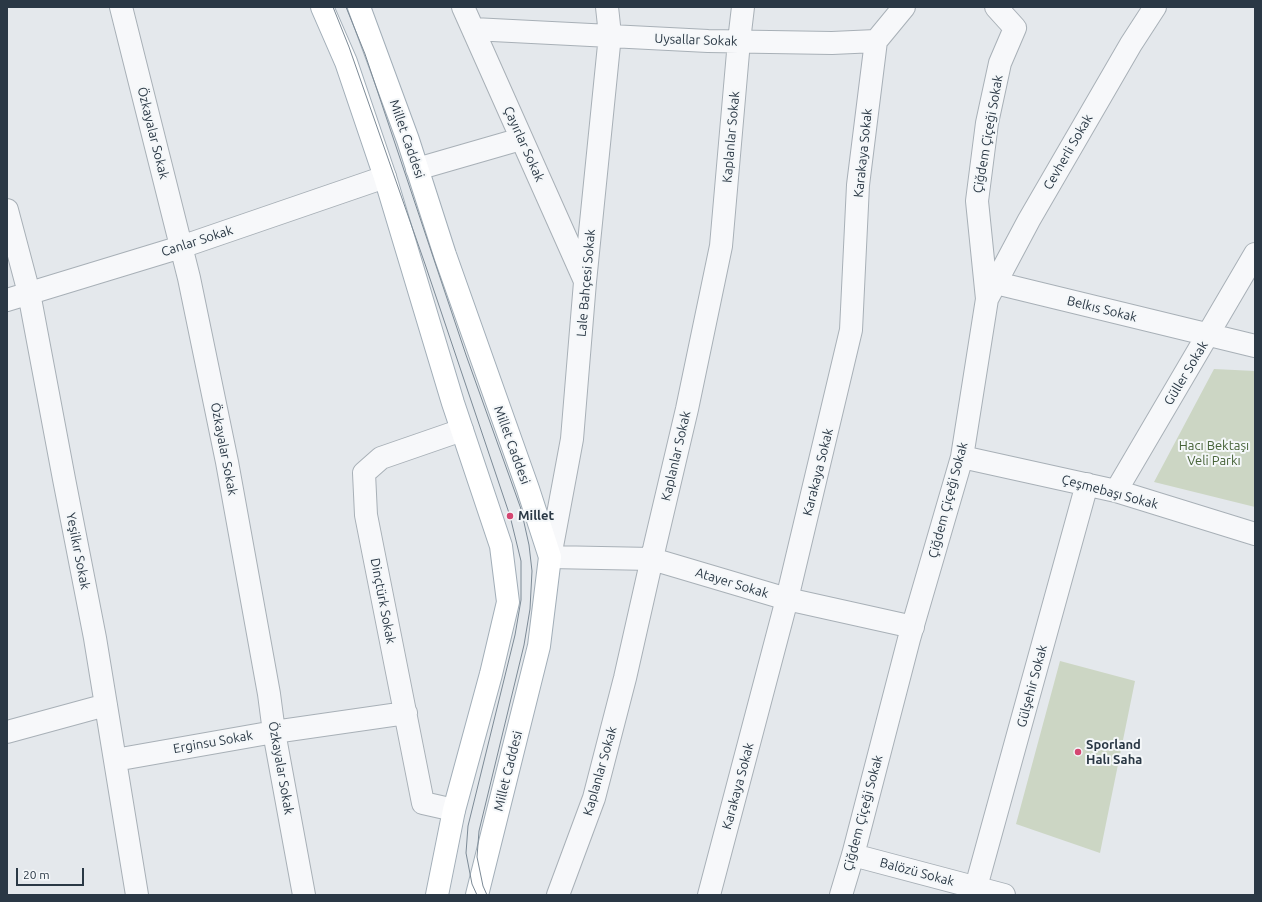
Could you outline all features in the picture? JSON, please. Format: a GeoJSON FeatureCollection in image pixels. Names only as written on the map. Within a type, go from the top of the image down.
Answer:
{"type":"FeatureCollection","features":[{"type":"Feature","properties":{"kind":"main road"},"geometry":{"type":"LineString","coordinates":[[322,7],[346,62],[385,177],[462,430],[501,546],[508,602],[491,674],[454,810],[437,895]]}},
{"type":"Feature","properties":{"kind":"main road","name":"Millet Caddesi"},"geometry":{"type":"LineString","coordinates":[[360,7],[408,140],[445,255],[528,489],[550,557],[539,646],[477,895]]}},
{"type":"Feature","properties":{"kind":"street","name":"Özkayalar Sokak"},"geometry":{"type":"LineString","coordinates":[[122,7],[189,278],[227,462],[304,895]]}},
{"type":"Feature","properties":{"kind":"street","name":"Çayırlar Sokak"},"geometry":{"type":"LineString","coordinates":[[463,7],[585,282]]}},
{"type":"Feature","properties":{"kind":"street","name":"Lale Bahçesi Sokak"},"geometry":{"type":"LineString","coordinates":[[550,557],[572,439],[585,282],[610,35],[607,7]]}},
{"type":"Feature","properties":{"kind":"street","name":"Kaplanlar Sokak"},"geometry":{"type":"LineString","coordinates":[[558,895],[594,798],[625,678],[687,409],[721,246],[743,7]]}},
{"type":"Feature","properties":{"kind":"street"},"geometry":{"type":"LineString","coordinates":[[876,41],[904,7]]}},
{"type":"Feature","properties":{"kind":"street","name":"Çiğdem Çiçeği Sokak"},"geometry":{"type":"LineString","coordinates":[[841,895],[913,627],[962,457],[992,291],[977,201],[987,123],[1000,63],[1015,28],[996,7]]}},
{"type":"Feature","properties":{"kind":"street","name":"Cevherli Sokak"},"geometry":{"type":"LineString","coordinates":[[992,291],[1029,220],[1131,44],[1155,7]]}},
{"type":"Feature","properties":{"kind":"street","name":"Uysallar Sokak"},"geometry":{"type":"LineString","coordinates":[[473,28],[739,42],[832,43],[876,41]]}},
{"type":"Feature","properties":{"kind":"street","name":"Karakaya Sokak"},"geometry":{"type":"LineString","coordinates":[[709,895],[788,599],[852,330],[858,185],[876,41]]}},
{"type":"Feature","properties":{"kind":"street"},"geometry":{"type":"LineString","coordinates":[[417,169],[521,139]]}},
{"type":"Feature","properties":{"kind":"street","name":"Canlar Sokak"},"geometry":{"type":"LineString","coordinates":[[7,300],[181,247],[385,177]]}},
{"type":"Feature","properties":{"kind":"street","name":"Yeşilkır Sokak"},"geometry":{"type":"LineString","coordinates":[[7,210],[29,293],[95,638],[137,895]]}},
{"type":"Feature","properties":{"kind":"street","name":"Güller Sokak"},"geometry":{"type":"LineString","coordinates":[[1116,491],[1255,254]]}},
{"type":"Feature","properties":{"kind":"street","name":"Belkıs Sokak"},"geometry":{"type":"LineString","coordinates":[[992,291],[1255,346]]}},
{"type":"Feature","properties":{"kind":"street","name":"Dinçtürk Sokak"},"geometry":{"type":"LineString","coordinates":[[454,810],[423,803],[366,515],[364,473],[381,458],[462,430]]}},
{"type":"Feature","properties":{"kind":"street","name":"Çeşmebaşı Sokak"},"geometry":{"type":"LineString","coordinates":[[962,457],[1116,491],[1255,534]]}},
{"type":"Feature","properties":{"kind":"street","name":"Gülşehir Sokak"},"geometry":{"type":"LineString","coordinates":[[976,888],[1087,484]]}},
{"type":"Feature","properties":{"kind":"street","name":"Atayer Sokak"},"geometry":{"type":"LineString","coordinates":[[550,557],[652,559],[788,599],[913,627]]}},
{"type":"Feature","properties":{"kind":"street"},"geometry":{"type":"LineString","coordinates":[[7,732],[106,706]]}},
{"type":"Feature","properties":{"kind":"street","name":"Erginsu Sokak"},"geometry":{"type":"LineString","coordinates":[[115,760],[274,732],[406,713]]}},
{"type":"Feature","properties":{"kind":"street","name":"Balözü Sokak"},"geometry":{"type":"LineString","coordinates":[[852,855],[1004,895]]}},
{"type":"Feature","properties":{"kind":"green space","name":"Hacı Bektaşı Veli Parkı"},"geometry":{"type":"Polygon","coordinates":[[[1214,369],[1255,371],[1255,507],[1154,482],[1214,369]]]}},
{"type":"Feature","properties":{"kind":"green space","name":"Sporland Halı Saha"},"geometry":{"type":"Polygon","coordinates":[[[1060,661],[1135,681],[1100,853],[1016,824],[1060,661]]]}},
{"type":"Feature","properties":{"kind":"tram line"},"geometry":{"type":"LineString","coordinates":[[333,7],[349,47],[425,264],[510,516],[521,561],[521,600],[515,635],[468,826],[466,853],[472,884],[477,895]]}},
{"type":"Feature","properties":{"kind":"tram line"},"geometry":{"type":"LineString","coordinates":[[346,7],[365,54],[466,355],[521,509],[529,545],[532,571],[530,609],[524,645],[479,831],[477,857],[483,886],[487,895]]}},
{"type":"Feature","properties":{"kind":"place","name":"Millet"},"geometry":{"type":"Point","coordinates":[510,516]}},
{"type":"Feature","properties":{"kind":"place","name":"Sporland Halı Saha"},"geometry":{"type":"Point","coordinates":[1078,752]}}]}
